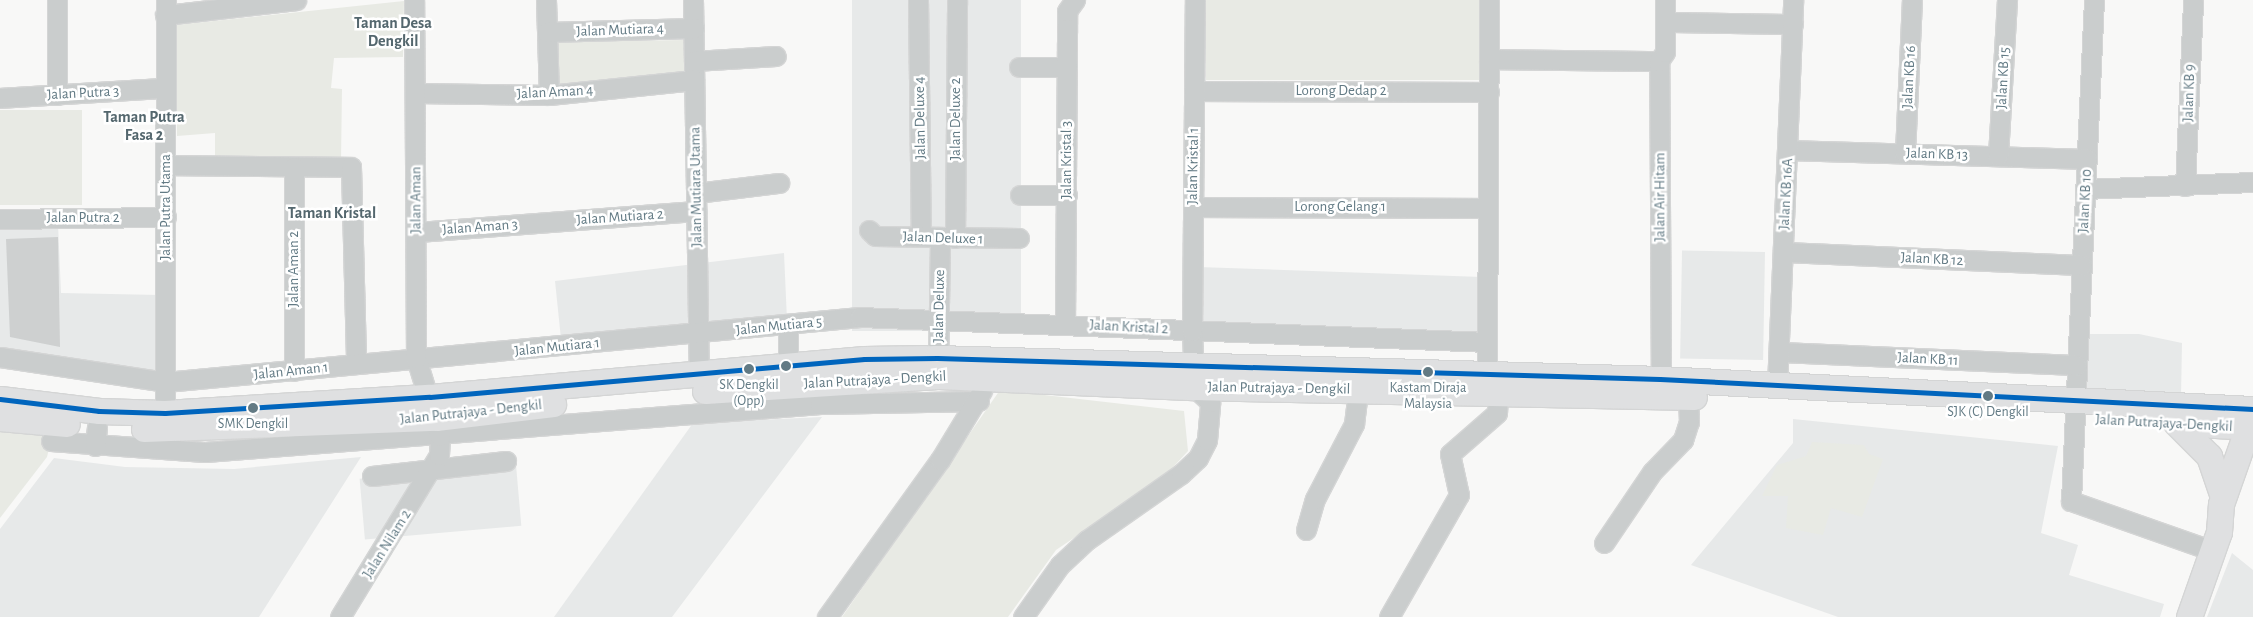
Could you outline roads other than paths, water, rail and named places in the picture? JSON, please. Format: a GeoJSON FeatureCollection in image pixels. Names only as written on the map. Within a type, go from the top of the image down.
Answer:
{"type":"FeatureCollection","features":[{"type":"Feature","properties":{"kind":"main road","name":"Jalan Putrajaya - Dengkil"},"geometry":{"type":"LineString","coordinates":[[0,418],[96,436],[164,430],[345,432],[699,375],[788,365],[938,367],[1194,376],[1661,388]]}},
{"type":"Feature","properties":{"kind":"main road","name":"Jalan Putrajaya - Dengkil"},"geometry":{"type":"LineString","coordinates":[[0,399],[99,411],[535,417],[938,367],[982,390],[1194,376],[1358,390],[1493,383]]}},
{"type":"Feature","properties":{"kind":"main road"},"geometry":{"type":"LineString","coordinates":[[1661,388],[1777,387],[2075,410]]}},
{"type":"Feature","properties":{"kind":"main road"},"geometry":{"type":"LineString","coordinates":[[1661,388],[1688,397],[2075,410]]}},
{"type":"Feature","properties":{"kind":"main road","name":"Jalan Putrajaya-Dengkil"},"geometry":{"type":"LineString","coordinates":[[2075,410],[2251,419]]}},
{"type":"Feature","properties":{"kind":"main road","name":"Jalan Putrajaya-Dengkil"},"geometry":{"type":"LineString","coordinates":[[2075,410],[2176,423],[2251,419]]}},
{"type":"Feature","properties":{"kind":"main road"},"geometry":{"type":"LineString","coordinates":[[2189,617],[2216,542],[2224,497],[2251,419]]}},
{"type":"Feature","properties":{"kind":"main road"},"geometry":{"type":"LineString","coordinates":[[2176,423],[2209,456],[2224,497]]}},
{"type":"Feature","properties":{"kind":"main road"},"geometry":{"type":"LineString","coordinates":[[2216,542],[2237,509],[2253,456]]}},
{"type":"Feature","properties":{"kind":"street"},"geometry":{"type":"LineString","coordinates":[[57,0],[57,95]]}},
{"type":"Feature","properties":{"kind":"street"},"geometry":{"type":"LineString","coordinates":[[165,8],[296,0]]}},
{"type":"Feature","properties":{"kind":"street","name":"Jalan Aman"},"geometry":{"type":"LineString","coordinates":[[414,0],[416,358],[435,417]]}},
{"type":"Feature","properties":{"kind":"street"},"geometry":{"type":"LineString","coordinates":[[546,0],[548,95]]}},
{"type":"Feature","properties":{"kind":"street","name":"Jalan Mutiara Utama"},"geometry":{"type":"LineString","coordinates":[[693,0],[699,375]]}},
{"type":"Feature","properties":{"kind":"street","name":"Jalan Deluxe 4"},"geometry":{"type":"LineString","coordinates":[[918,0],[921,236]]}},
{"type":"Feature","properties":{"kind":"street","name":"Jalan Deluxe 2"},"geometry":{"type":"LineString","coordinates":[[948,238],[957,0]]}},
{"type":"Feature","properties":{"kind":"street","name":"Jalan Kristal 3"},"geometry":{"type":"LineString","coordinates":[[1066,324],[1067,11],[1075,0]]}},
{"type":"Feature","properties":{"kind":"street","name":"Jalan Kristal 1"},"geometry":{"type":"LineString","coordinates":[[1194,376],[1192,331],[1195,0]]}},
{"type":"Feature","properties":{"kind":"street"},"geometry":{"type":"LineString","coordinates":[[1389,617],[1458,495],[1450,454],[1498,414],[1487,342],[1489,0]]}},
{"type":"Feature","properties":{"kind":"street","name":"Jalan Air Hitam"},"geometry":{"type":"LineString","coordinates":[[1661,388],[1659,61],[1665,52],[1666,0]]}},
{"type":"Feature","properties":{"kind":"street","name":"Jalan KB 16A"},"geometry":{"type":"LineString","coordinates":[[1777,387],[1793,0]]}},
{"type":"Feature","properties":{"kind":"street","name":"Jalan KB 16"},"geometry":{"type":"LineString","coordinates":[[1905,153],[1912,0]]}},
{"type":"Feature","properties":{"kind":"street","name":"Jalan KB 15"},"geometry":{"type":"LineString","coordinates":[[1998,156],[2007,0]]}},
{"type":"Feature","properties":{"kind":"street","name":"Jalan KB 10"},"geometry":{"type":"LineString","coordinates":[[2094,0],[2071,501],[2216,542]]}},
{"type":"Feature","properties":{"kind":"street","name":"Jalan KB 9"},"geometry":{"type":"LineString","coordinates":[[2185,186],[2193,0]]}},
{"type":"Feature","properties":{"kind":"street","name":"Jalan Putra Utama"},"geometry":{"type":"LineString","coordinates":[[165,8],[165,413]]}},
{"type":"Feature","properties":{"kind":"street"},"geometry":{"type":"LineString","coordinates":[[1666,22],[1793,24]]}},
{"type":"Feature","properties":{"kind":"street","name":"Jalan Mutiara 4"},"geometry":{"type":"LineString","coordinates":[[547,32],[694,28]]}},
{"type":"Feature","properties":{"kind":"street"},"geometry":{"type":"LineString","coordinates":[[694,61],[776,56]]}},
{"type":"Feature","properties":{"kind":"street"},"geometry":{"type":"LineString","coordinates":[[1489,59],[1659,61]]}},
{"type":"Feature","properties":{"kind":"street"},"geometry":{"type":"LineString","coordinates":[[1019,67],[1067,67]]}},
{"type":"Feature","properties":{"kind":"street","name":"Jalan Aman 4"},"geometry":{"type":"LineString","coordinates":[[415,93],[548,95],[694,80]]}},
{"type":"Feature","properties":{"kind":"street","name":"Jalan Putra 3"},"geometry":{"type":"LineString","coordinates":[[0,98],[165,88]]}},
{"type":"Feature","properties":{"kind":"street","name":"Lorong Dedap 2"},"geometry":{"type":"LineString","coordinates":[[1194,91],[1489,92]]}},
{"type":"Feature","properties":{"kind":"street","name":"Jalan KB 13"},"geometry":{"type":"LineString","coordinates":[[1788,150],[2087,159]]}},
{"type":"Feature","properties":{"kind":"street"},"geometry":{"type":"LineString","coordinates":[[166,165],[353,169],[356,364]]}},
{"type":"Feature","properties":{"kind":"street","name":"Jalan Aman 2"},"geometry":{"type":"LineString","coordinates":[[294,167],[294,371]]}},
{"type":"Feature","properties":{"kind":"street"},"geometry":{"type":"LineString","coordinates":[[2085,190],[2253,182]]}},
{"type":"Feature","properties":{"kind":"street"},"geometry":{"type":"LineString","coordinates":[[696,193],[779,184]]}},
{"type":"Feature","properties":{"kind":"street"},"geometry":{"type":"LineString","coordinates":[[1020,195],[1066,195]]}},
{"type":"Feature","properties":{"kind":"street","name":"Lorong Gelang 1"},"geometry":{"type":"LineString","coordinates":[[1193,207],[1488,208]]}},
{"type":"Feature","properties":{"kind":"street","name":"Jalan Mutiara 2"},"geometry":{"type":"LineString","coordinates":[[543,222],[696,211]]}},
{"type":"Feature","properties":{"kind":"street","name":"Jalan Putra 2"},"geometry":{"type":"LineString","coordinates":[[0,219],[166,218]]}},
{"type":"Feature","properties":{"kind":"street","name":"Jalan Aman 3"},"geometry":{"type":"LineString","coordinates":[[416,232],[543,222]]}},
{"type":"Feature","properties":{"kind":"street","name":"Jalan Deluxe 1"},"geometry":{"type":"LineString","coordinates":[[869,230],[875,236],[1019,238]]}},
{"type":"Feature","properties":{"kind":"street","name":"Jalan Deluxe"},"geometry":{"type":"LineString","coordinates":[[938,367],[938,320],[948,238]]}},
{"type":"Feature","properties":{"kind":"street","name":"Jalan KB 12"},"geometry":{"type":"LineString","coordinates":[[1783,252],[2082,265]]}},
{"type":"Feature","properties":{"kind":"street","name":"Jalan Mutiara 5"},"geometry":{"type":"LineString","coordinates":[[698,334],[860,317],[938,320]]}},
{"type":"Feature","properties":{"kind":"street","name":"Jalan Kristal 2"},"geometry":{"type":"LineString","coordinates":[[938,320],[1487,342]]}},
{"type":"Feature","properties":{"kind":"street"},"geometry":{"type":"LineString","coordinates":[[788,325],[788,365]]}},
{"type":"Feature","properties":{"kind":"street","name":"Jalan Mutiara 1"},"geometry":{"type":"LineString","coordinates":[[416,358],[698,334]]}},
{"type":"Feature","properties":{"kind":"street","name":"Jalan KB 11"},"geometry":{"type":"LineString","coordinates":[[1779,352],[2077,365]]}},
{"type":"Feature","properties":{"kind":"street","name":"Jalan Aman 1"},"geometry":{"type":"LineString","coordinates":[[0,357],[165,382],[416,358]]}},
{"type":"Feature","properties":{"kind":"street"},"geometry":{"type":"LineString","coordinates":[[1023,617],[1060,565],[1087,540],[1198,458],[1207,440],[1210,402],[1194,376]]}},
{"type":"Feature","properties":{"kind":"street"},"geometry":{"type":"LineString","coordinates":[[535,417],[820,404],[982,390]]}},
{"type":"Feature","properties":{"kind":"street"},"geometry":{"type":"LineString","coordinates":[[828,617],[982,390]]}},
{"type":"Feature","properties":{"kind":"street"},"geometry":{"type":"LineString","coordinates":[[1306,530],[1315,499],[1354,424],[1358,390]]}},
{"type":"Feature","properties":{"kind":"street"},"geometry":{"type":"LineString","coordinates":[[1604,543],[1652,472],[1683,440],[1689,422],[1688,397]]}},
{"type":"Feature","properties":{"kind":"street"},"geometry":{"type":"LineString","coordinates":[[433,471],[435,417]]}},
{"type":"Feature","properties":{"kind":"street"},"geometry":{"type":"LineString","coordinates":[[51,441],[96,436]]}},
{"type":"Feature","properties":{"kind":"street"},"geometry":{"type":"LineString","coordinates":[[372,476],[433,471],[506,461]]}},
{"type":"Feature","properties":{"kind":"street","name":"Jalan Nilam 2"},"geometry":{"type":"LineString","coordinates":[[340,617],[433,471]]}},
{"type":"Feature","properties":{"kind":"place","name":"SK Dengkil (Opp)"},"geometry":{"type":"Point","coordinates":[749,369]}},
{"type":"Feature","properties":{"kind":"place","name":"Kastam Diraja Malaysia"},"geometry":{"type":"Point","coordinates":[1428,372]}},
{"type":"Feature","properties":{"kind":"place","name":"SJK (C) Dengkil"},"geometry":{"type":"Point","coordinates":[1988,396]}},
{"type":"Feature","properties":{"kind":"place","name":"SMK Dengkil"},"geometry":{"type":"Point","coordinates":[253,408]}},
{"type":"Feature","properties":{"kind":"district","name":"Taman Desa Dengkil"},"geometry":{"type":"Point","coordinates":[393,32]}},
{"type":"Feature","properties":{"kind":"district","name":"Taman Putra Fasa 2"},"geometry":{"type":"Point","coordinates":[144,126]}},
{"type":"Feature","properties":{"kind":"district","name":"Taman Kristal"},"geometry":{"type":"Point","coordinates":[332,213]}}]}
